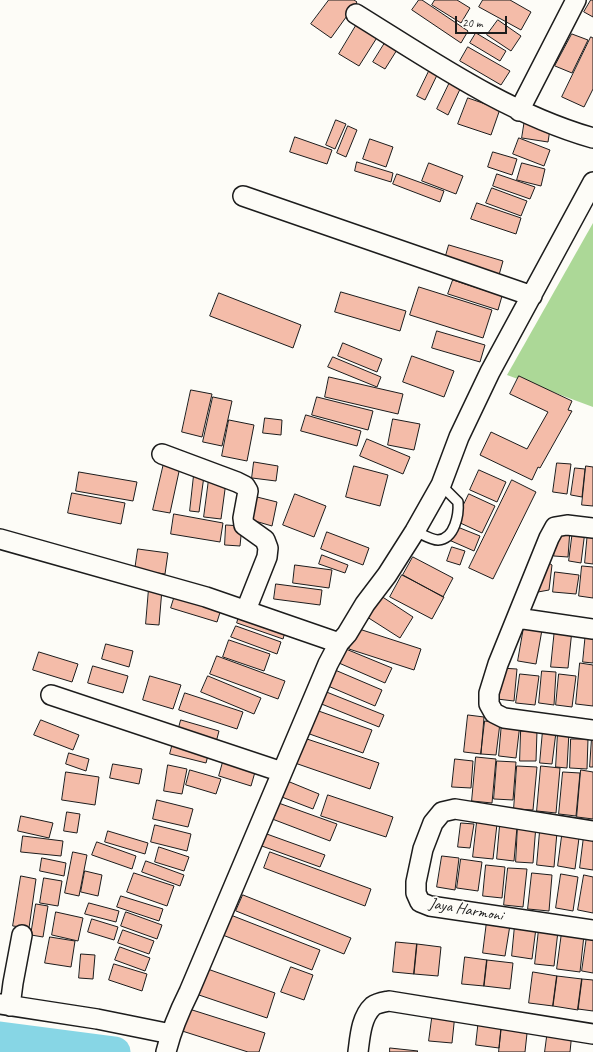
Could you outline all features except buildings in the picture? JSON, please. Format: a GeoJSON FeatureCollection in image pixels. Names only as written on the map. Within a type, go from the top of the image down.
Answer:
{"type":"FeatureCollection","features":[{"type":"Feature","properties":{"kind":"street"},"geometry":{"type":"LineString","coordinates":[[519,111],[576,0]]}},
{"type":"Feature","properties":{"kind":"street"},"geometry":{"type":"LineString","coordinates":[[356,14],[451,74],[490,96],[519,111],[570,132],[593,138]]}},
{"type":"Feature","properties":{"kind":"street"},"geometry":{"type":"LineString","coordinates":[[22,934],[8,998],[98,1019],[168,1044],[282,772],[313,702],[320,680],[339,643],[347,634],[365,604],[387,575],[415,531],[441,485],[459,438],[490,372],[593,182]]}},
{"type":"Feature","properties":{"kind":"street"},"geometry":{"type":"LineString","coordinates":[[243,196],[532,296]]}},
{"type":"Feature","properties":{"kind":"street"},"geometry":{"type":"LineString","coordinates":[[162,454],[237,482],[245,486],[248,491],[243,518],[244,525],[265,540],[268,548],[267,558],[246,610]]}},
{"type":"Feature","properties":{"kind":"street"},"geometry":{"type":"LineString","coordinates":[[593,528],[567,525],[556,527],[549,538],[498,664],[489,693],[489,704],[494,713],[504,718],[593,730]]}},
{"type":"Feature","properties":{"kind":"street"},"geometry":{"type":"LineString","coordinates":[[0,539],[206,597],[339,643]]}},
{"type":"Feature","properties":{"kind":"street"},"geometry":{"type":"LineString","coordinates":[[517,618],[593,629]]}},
{"type":"Feature","properties":{"kind":"street"},"geometry":{"type":"LineString","coordinates":[[51,695],[282,772]]}},
{"type":"Feature","properties":{"kind":"street","name":"Jaya Harmoni"},"geometry":{"type":"LineString","coordinates":[[593,831],[455,809],[442,812],[433,823],[423,849],[416,882],[416,893],[420,902],[430,906],[593,930]]}},
{"type":"Feature","properties":{"kind":"street"},"geometry":{"type":"LineString","coordinates":[[358,1052],[360,1034],[366,1016],[374,1005],[389,1001],[593,1034]]}},
{"type":"Feature","properties":{"kind":"lane"},"geometry":{"type":"LineString","coordinates":[[415,531],[437,540],[443,539],[449,535],[453,529],[457,515],[458,502],[441,485]]}},
{"type":"Feature","properties":{"kind":"green space"},"geometry":{"type":"Polygon","coordinates":[[[593,223],[593,407],[507,375],[593,223]]]}},
{"type":"Feature","properties":{"kind":"waterway"},"geometry":{"type":"LineString","coordinates":[[0,1037],[115,1052]]}}]}
